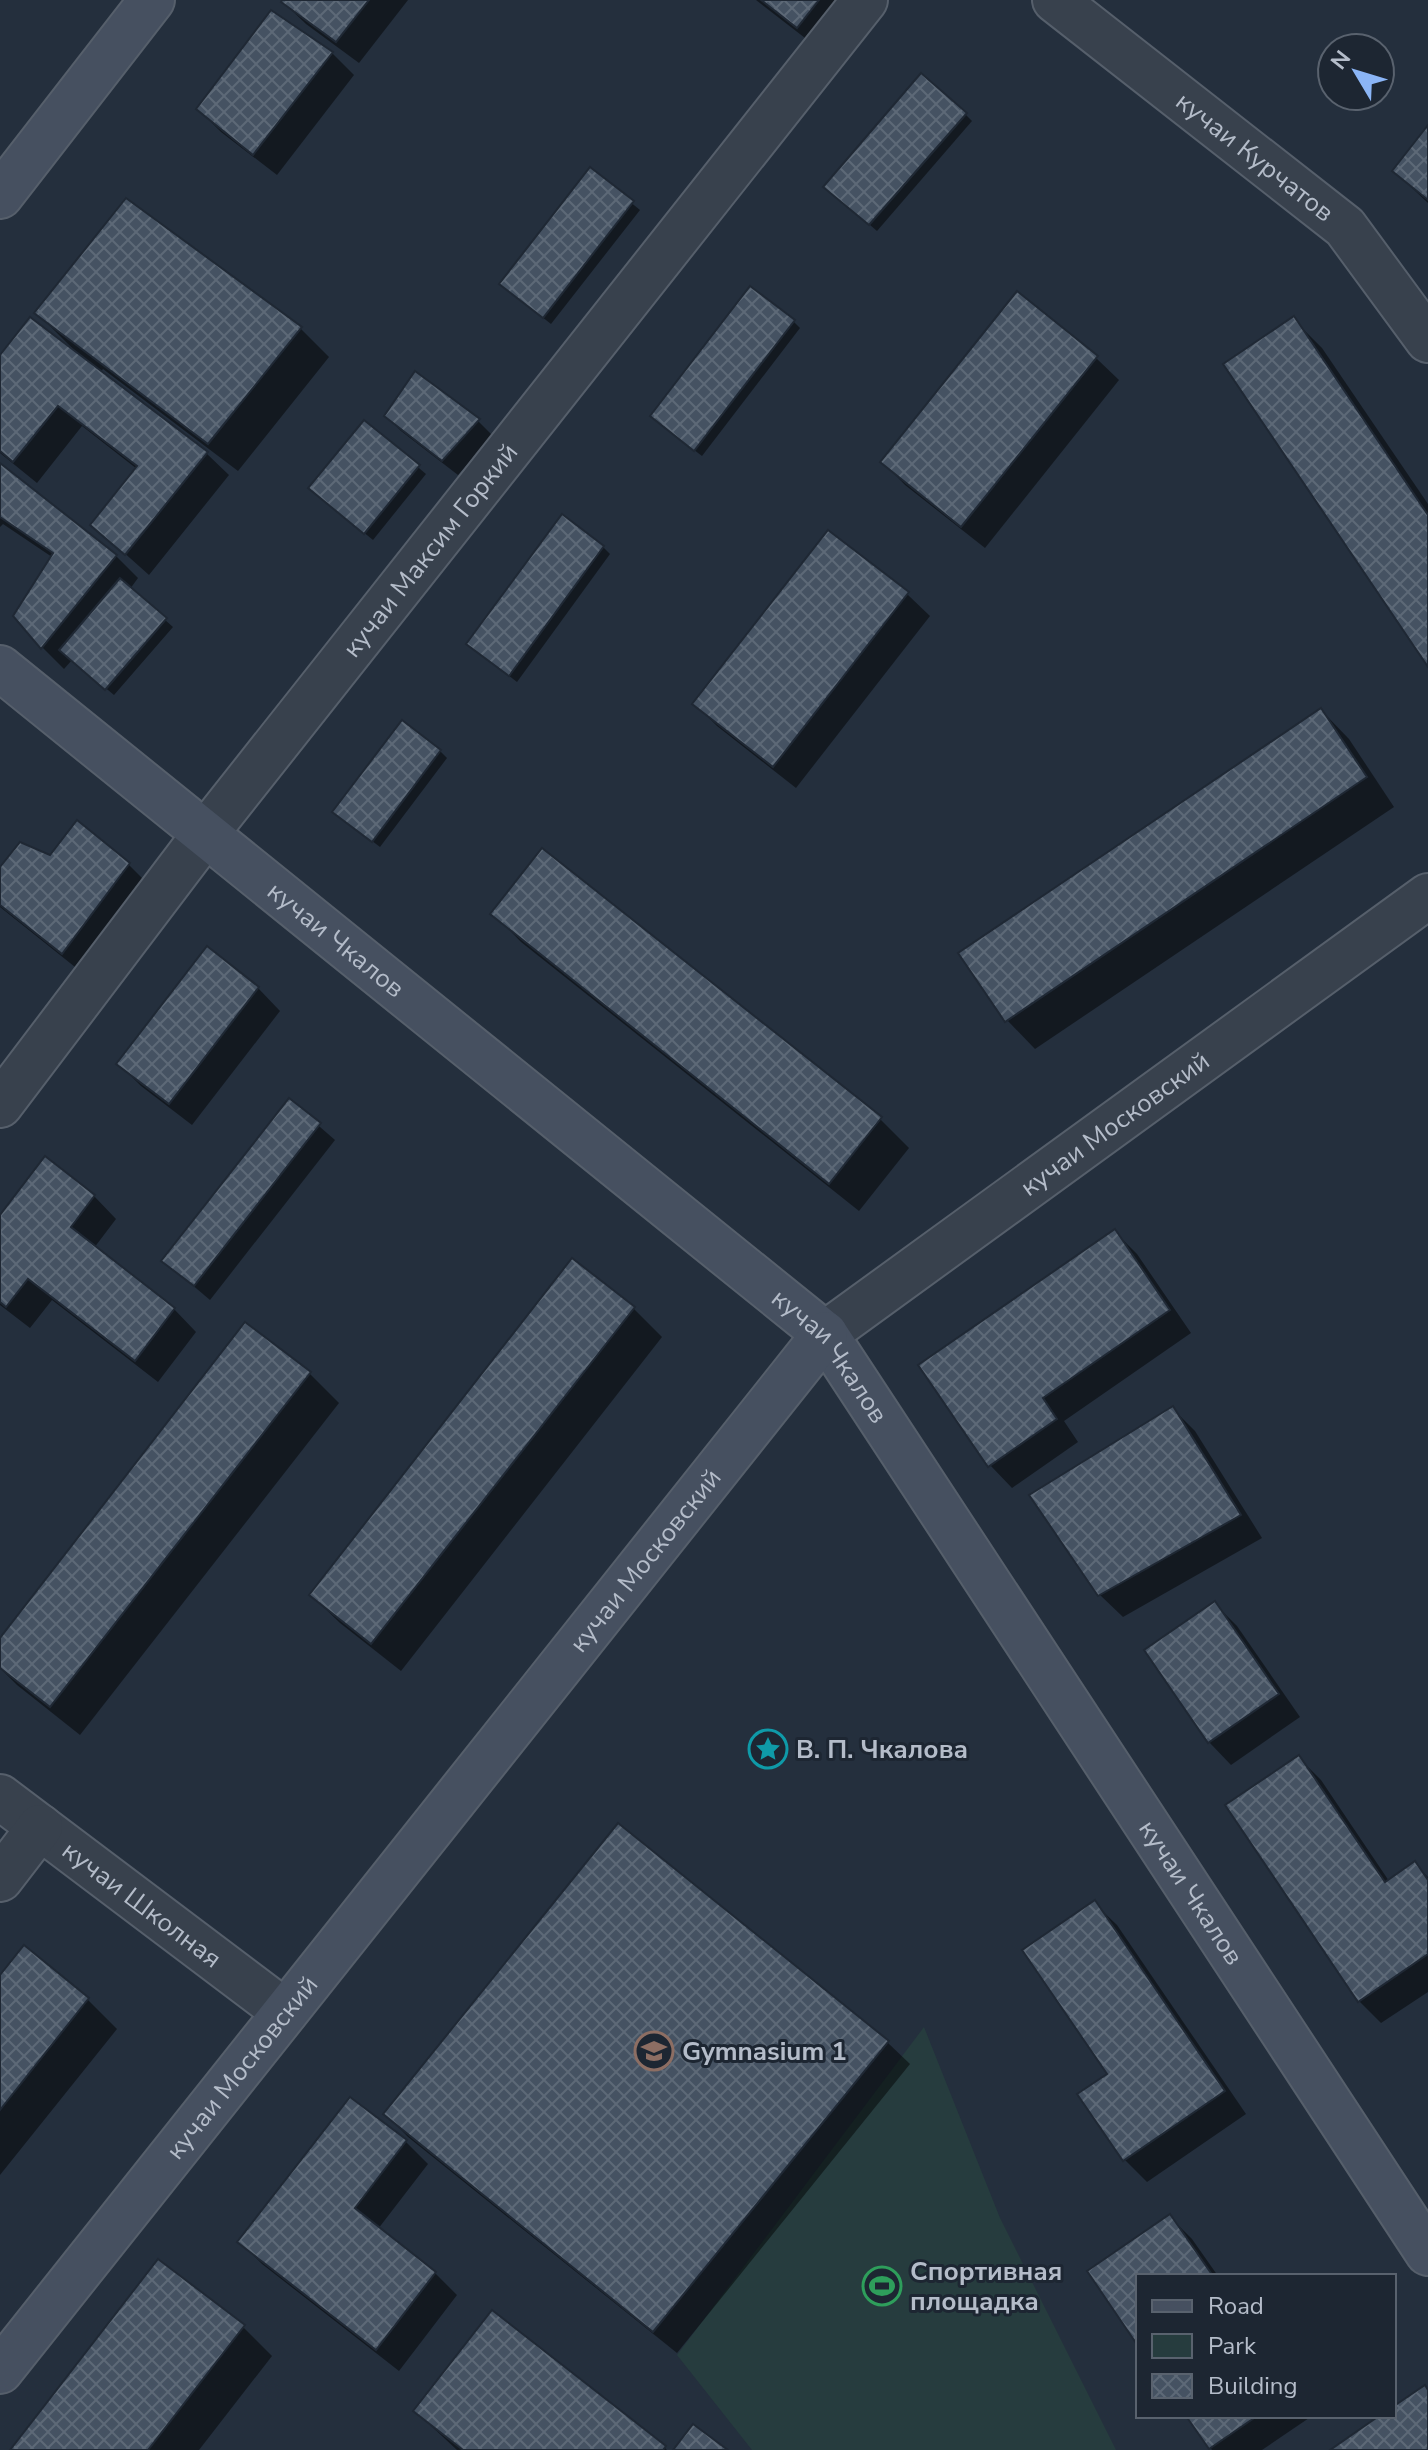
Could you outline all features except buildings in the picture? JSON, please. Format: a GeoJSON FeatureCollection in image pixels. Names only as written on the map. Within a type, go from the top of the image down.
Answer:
{"type":"FeatureCollection","features":[{"type":"Feature","properties":{"kind":"street"},"geometry":{"type":"LineString","coordinates":[[0,196],[152,0]]}},
{"type":"Feature","properties":{"kind":"street","name":"кучаи Максим Горкий"},"geometry":{"type":"LineString","coordinates":[[0,1105],[206,833],[865,0]]}},
{"type":"Feature","properties":{"kind":"street","name":"кучаи Курчатов"},"geometry":{"type":"LineString","coordinates":[[1055,0],[1345,227],[1428,340]]}},
{"type":"Feature","properties":{"kind":"street","name":"кучаи Чкалов"},"geometry":{"type":"LineString","coordinates":[[0,668],[825,1334],[1428,2253]]}},
{"type":"Feature","properties":{"kind":"street","name":"кучаи Московский"},"geometry":{"type":"LineString","coordinates":[[0,2371],[825,1334],[1428,896]]}},
{"type":"Feature","properties":{"kind":"street","name":"кучаи Школная"},"geometry":{"type":"LineString","coordinates":[[0,1797],[285,2012]]}},
{"type":"Feature","properties":{"kind":"street"},"geometry":{"type":"LineString","coordinates":[[0,1879],[40,1827]]}},
{"type":"Feature","properties":{"kind":"green space","name":"Спортивная площадка"},"geometry":{"type":"Polygon","coordinates":[[[924,2027],[1000,2218],[1116,2450],[752,2450],[677,2355],[924,2027]]]}},
{"type":"Feature","properties":{"kind":"place","name":"В. П. Чкалова"},"geometry":{"type":"Point","coordinates":[768,1749]}},
{"type":"Feature","properties":{"kind":"place","name":"Gymnasium 1"},"geometry":{"type":"Point","coordinates":[654,2051]}},
{"type":"Feature","properties":{"kind":"place","name":"Спортивная площадка"},"geometry":{"type":"Point","coordinates":[882,2286]}}]}
